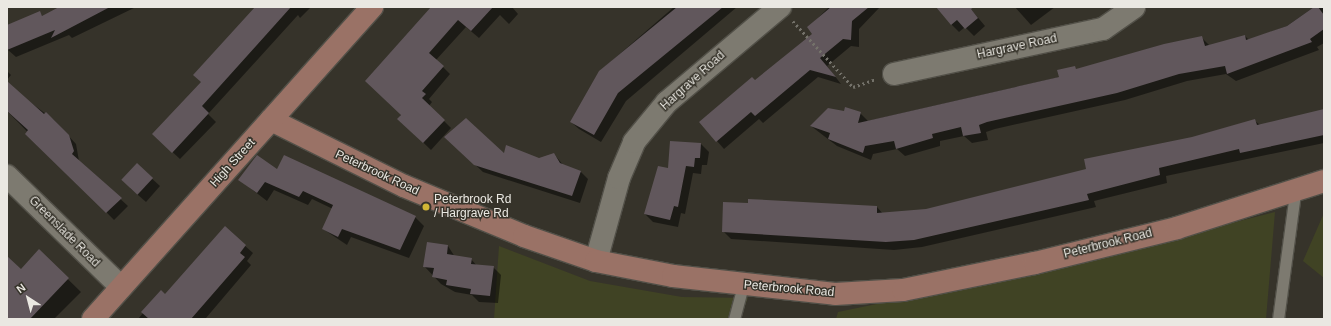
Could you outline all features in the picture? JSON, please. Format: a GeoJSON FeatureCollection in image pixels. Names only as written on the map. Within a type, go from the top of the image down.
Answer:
{"type":"FeatureCollection","features":[{"type":"Feature","properties":{"kind":"street","name":"High Street"},"geometry":{"type":"LineString","coordinates":[[93,319],[372,7]]}},
{"type":"Feature","properties":{"kind":"street","name":"Hargrave Road"},"geometry":{"type":"LineString","coordinates":[[894,74],[1103,29],[1134,7]]}},
{"type":"Feature","properties":{"kind":"street","name":"Hargrave Road"},"geometry":{"type":"LineString","coordinates":[[596,261],[619,178],[634,142],[667,102],[785,13]]}},
{"type":"Feature","properties":{"kind":"street","name":"Peterbrook Road"},"geometry":{"type":"LineString","coordinates":[[271,120],[411,189],[524,236],[596,261],[743,285],[835,294],[903,290],[1028,265],[1177,228],[1294,193],[1324,181]]}},
{"type":"Feature","properties":{"kind":"street","name":"Greenslade Road"},"geometry":{"type":"LineString","coordinates":[[7,176],[121,287]]}},
{"type":"Feature","properties":{"kind":"lane"},"geometry":{"type":"LineString","coordinates":[[1278,319],[1294,193]]}},
{"type":"Feature","properties":{"kind":"lane"},"geometry":{"type":"LineString","coordinates":[[734,319],[743,285]]}},
{"type":"Feature","properties":{"kind":"path"},"geometry":{"type":"LineString","coordinates":[[785,13],[853,87],[894,74]]}},
{"type":"Feature","properties":{"kind":"green space"},"geometry":{"type":"Polygon","coordinates":[[[1275,212],[1266,319],[836,319],[838,312],[1070,264],[1275,212]]]}},
{"type":"Feature","properties":{"kind":"green space"},"geometry":{"type":"Polygon","coordinates":[[[1324,213],[1324,278],[1303,261],[1324,213]]]}},
{"type":"Feature","properties":{"kind":"green space"},"geometry":{"type":"Polygon","coordinates":[[[499,246],[590,281],[682,297],[748,298],[740,319],[494,319],[499,246]]]}},
{"type":"Feature","properties":{"kind":"building"},"geometry":{"type":"Polygon","coordinates":[[[59,7],[110,7],[51,38],[55,30],[7,50],[7,25],[40,11],[42,16],[59,7]]]}},
{"type":"Feature","properties":{"kind":"building"},"geometry":{"type":"Polygon","coordinates":[[[255,7],[291,7],[202,106],[209,113],[172,153],[152,134],[201,82],[193,75],[255,7]]]}},
{"type":"Feature","properties":{"kind":"building"},"geometry":{"type":"Polygon","coordinates":[[[431,7],[493,7],[471,31],[458,20],[429,53],[444,66],[422,91],[426,94],[422,98],[445,120],[423,143],[397,119],[401,115],[365,81],[431,7]]]}},
{"type":"Feature","properties":{"kind":"building"},"geometry":{"type":"Polygon","coordinates":[[[677,7],[723,7],[618,93],[594,135],[570,122],[599,71],[677,7]]]}},
{"type":"Feature","properties":{"kind":"building"},"geometry":{"type":"Polygon","coordinates":[[[831,7],[869,7],[852,21],[851,40],[843,39],[820,58],[836,77],[810,70],[755,116],[751,112],[716,142],[699,122],[752,77],[755,80],[812,34],[807,27],[831,7]]]}},
{"type":"Feature","properties":{"kind":"building"},"geometry":{"type":"Polygon","coordinates":[[[936,7],[974,7],[971,9],[978,18],[965,29],[957,20],[951,25],[936,7]]]}},
{"type":"Feature","properties":{"kind":"building"},"geometry":{"type":"Polygon","coordinates":[[[1314,7],[1318,7],[1324,15],[1324,29],[1310,39],[1312,42],[1227,74],[1225,66],[1179,74],[1117,93],[987,122],[979,125],[981,133],[963,136],[961,127],[932,134],[933,138],[896,149],[894,141],[865,146],[863,153],[828,139],[830,133],[810,126],[828,108],[844,111],[845,107],[861,112],[858,123],[1059,77],[1057,70],[1075,66],[1076,69],[1164,44],[1202,36],[1205,46],[1245,35],[1246,40],[1287,26],[1314,7]]]}},
{"type":"Feature","properties":{"kind":"building"},"geometry":{"type":"Polygon","coordinates":[[[7,81],[44,114],[46,112],[69,135],[74,151],[72,154],[122,198],[106,213],[25,134],[28,130],[7,111],[7,81]]]}},
{"type":"Feature","properties":{"kind":"building"},"geometry":{"type":"Polygon","coordinates":[[[1324,109],[1324,135],[1240,153],[1239,149],[1159,168],[1160,175],[1087,194],[1089,200],[914,240],[886,242],[722,232],[723,202],[748,203],[748,199],[877,206],[877,213],[926,209],[1086,169],[1084,159],[1192,137],[1255,119],[1257,125],[1324,109]]]}},
{"type":"Feature","properties":{"kind":"building"},"geometry":{"type":"Polygon","coordinates":[[[466,118],[504,153],[506,145],[539,158],[554,153],[560,163],[581,171],[572,196],[474,165],[444,137],[466,118]]]}},
{"type":"Feature","properties":{"kind":"building"},"geometry":{"type":"Polygon","coordinates":[[[670,141],[701,143],[700,158],[695,158],[694,167],[686,166],[678,207],[674,206],[670,220],[644,214],[658,166],[668,168],[670,141]]]}},
{"type":"Feature","properties":{"kind":"building"},"geometry":{"type":"Polygon","coordinates":[[[257,155],[277,169],[284,155],[416,216],[400,250],[342,229],[338,237],[322,229],[333,205],[303,191],[299,197],[265,182],[257,193],[238,180],[257,155]]]}},
{"type":"Feature","properties":{"kind":"building"},"geometry":{"type":"Polygon","coordinates":[[[137,163],[153,178],[137,195],[121,180],[137,163]]]}},
{"type":"Feature","properties":{"kind":"building"},"geometry":{"type":"Polygon","coordinates":[[[225,226],[246,245],[240,253],[245,257],[191,319],[149,319],[141,312],[161,290],[165,294],[225,226]]]}},
{"type":"Feature","properties":{"kind":"building"},"geometry":{"type":"Polygon","coordinates":[[[427,242],[448,245],[447,254],[472,258],[471,264],[494,266],[490,296],[470,294],[471,289],[446,285],[447,280],[432,277],[434,268],[423,267],[427,242]]]}},
{"type":"Feature","properties":{"kind":"building"},"geometry":{"type":"Polygon","coordinates":[[[39,249],[69,278],[30,319],[7,319],[7,256],[21,269],[39,249]]]}},
{"type":"Feature","properties":{"kind":"place","name":"Peterbrook Rd / Hargrave Rd"},"geometry":{"type":"Point","coordinates":[426,207]}}]}
